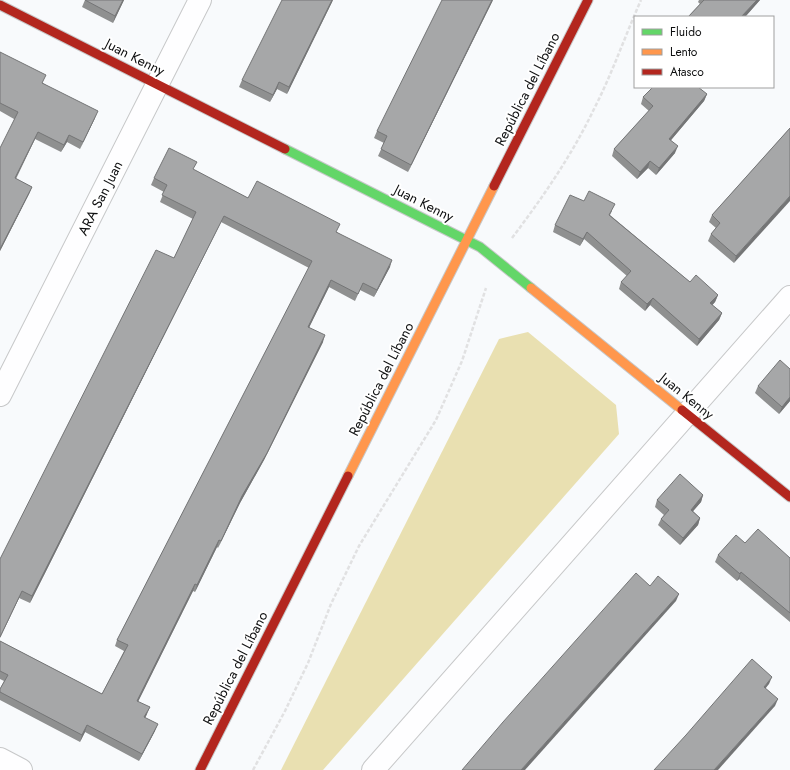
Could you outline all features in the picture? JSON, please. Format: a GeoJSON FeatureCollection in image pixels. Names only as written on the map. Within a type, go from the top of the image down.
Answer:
{"type":"FeatureCollection","features":[{"type":"Feature","properties":{"kind":"street","name":"ARA San Juan"},"geometry":{"type":"LineString","coordinates":[[0,396],[200,0]]}},
{"type":"Feature","properties":{"kind":"street","name":"República del Líbano"},"geometry":{"type":"LineString","coordinates":[[200,770],[588,0]]}},
{"type":"Feature","properties":{"kind":"street","name":"Juan Kenny"},"geometry":{"type":"LineString","coordinates":[[0,5],[480,247],[790,498]]}},
{"type":"Feature","properties":{"kind":"street"},"geometry":{"type":"LineString","coordinates":[[373,770],[790,297]]}},
{"type":"Feature","properties":{"kind":"street"},"geometry":{"type":"LineString","coordinates":[[0,759],[21,770]]}},
{"type":"Feature","properties":{"kind":"path"},"geometry":{"type":"LineString","coordinates":[[634,16],[641,0]]}},
{"type":"Feature","properties":{"kind":"path"},"geometry":{"type":"LineString","coordinates":[[253,770],[274,734],[308,663],[331,604],[359,546],[436,420],[462,361],[497,260],[538,203],[580,137],[609,78],[634,17]]}},
{"type":"Feature","properties":{"kind":"shaded area"},"geometry":{"type":"Polygon","coordinates":[[[528,332],[616,405],[619,434],[323,770],[281,770],[499,339],[528,332]]]}},
{"type":"Feature","properties":{"kind":"building"},"geometry":{"type":"Polygon","coordinates":[[[85,0],[123,0],[115,16],[85,0]]]}},
{"type":"Feature","properties":{"kind":"building"},"geometry":{"type":"Polygon","coordinates":[[[282,0],[332,0],[289,87],[279,82],[273,95],[242,80],[282,0]]]}},
{"type":"Feature","properties":{"kind":"building"},"geometry":{"type":"Polygon","coordinates":[[[442,0],[492,0],[411,165],[381,149],[387,136],[377,131],[442,0]]]}},
{"type":"Feature","properties":{"kind":"building"},"geometry":{"type":"Polygon","coordinates":[[[704,0],[757,0],[742,16],[689,16],[704,0]]]}},
{"type":"Feature","properties":{"kind":"building"},"geometry":{"type":"Polygon","coordinates":[[[0,52],[46,75],[42,83],[98,111],[83,142],[69,135],[64,145],[38,132],[15,178],[32,187],[0,249],[0,148],[18,112],[0,103],[0,52]]]}},
{"type":"Feature","properties":{"kind":"building"},"geometry":{"type":"Polygon","coordinates":[[[652,88],[699,88],[707,94],[669,139],[678,146],[659,168],[650,161],[640,172],[614,149],[653,106],[643,97],[652,88]]]}},
{"type":"Feature","properties":{"kind":"building"},"geometry":{"type":"Polygon","coordinates":[[[790,128],[790,196],[736,256],[711,234],[720,223],[712,215],[790,128]]]}},
{"type":"Feature","properties":{"kind":"building"},"geometry":{"type":"Polygon","coordinates":[[[169,148],[197,162],[193,169],[248,198],[257,181],[340,224],[336,232],[392,260],[377,290],[363,283],[358,294],[331,280],[308,327],[325,335],[267,453],[242,496],[221,541],[219,540],[197,585],[195,584],[137,701],[150,707],[144,717],[158,724],[142,754],[87,725],[82,735],[0,692],[0,689],[8,675],[0,671],[0,641],[102,694],[128,645],[117,640],[312,261],[224,216],[32,596],[22,591],[0,637],[0,559],[156,250],[174,258],[196,212],[162,195],[167,185],[154,178],[169,148]]]}},
{"type":"Feature","properties":{"kind":"building"},"geometry":{"type":"Polygon","coordinates":[[[589,191],[615,204],[609,215],[690,282],[696,275],[718,295],[710,303],[722,313],[699,339],[653,298],[647,304],[621,282],[631,271],[587,232],[583,239],[555,225],[570,195],[584,201],[589,191]]]}},
{"type":"Feature","properties":{"kind":"building"},"geometry":{"type":"Polygon","coordinates":[[[780,360],[790,369],[790,397],[782,407],[758,386],[780,360]]]}},
{"type":"Feature","properties":{"kind":"building"},"geometry":{"type":"Polygon","coordinates":[[[680,474],[703,495],[691,510],[700,518],[683,538],[661,519],[669,510],[657,500],[680,474]]]}},
{"type":"Feature","properties":{"kind":"building"},"geometry":{"type":"Polygon","coordinates":[[[758,529],[790,558],[790,613],[718,555],[736,535],[745,543],[758,529]]]}},
{"type":"Feature","properties":{"kind":"building"},"geometry":{"type":"Polygon","coordinates":[[[636,573],[650,586],[658,576],[679,594],[521,770],[462,770],[503,722],[636,573]]]}},
{"type":"Feature","properties":{"kind":"building"},"geometry":{"type":"Polygon","coordinates":[[[752,659],[772,677],[764,687],[778,699],[714,770],[654,770],[686,735],[752,659]]]}},
{"type":"Feature","properties":{"kind":"traffic: fast"},"geometry":{"type":"LineString","coordinates":[[285,149],[480,247],[531,288]]}},
{"type":"Feature","properties":{"kind":"traffic: slow"},"geometry":{"type":"LineString","coordinates":[[348,476],[494,186]]}},
{"type":"Feature","properties":{"kind":"traffic: slow"},"geometry":{"type":"LineString","coordinates":[[531,288],[682,410]]}},
{"type":"Feature","properties":{"kind":"traffic: jam"},"geometry":{"type":"LineString","coordinates":[[494,186],[588,0]]}},
{"type":"Feature","properties":{"kind":"traffic: jam"},"geometry":{"type":"LineString","coordinates":[[0,5],[285,149]]}},
{"type":"Feature","properties":{"kind":"traffic: jam"},"geometry":{"type":"LineString","coordinates":[[682,410],[790,497]]}},
{"type":"Feature","properties":{"kind":"traffic: jam"},"geometry":{"type":"LineString","coordinates":[[200,770],[348,476]]}}]}
